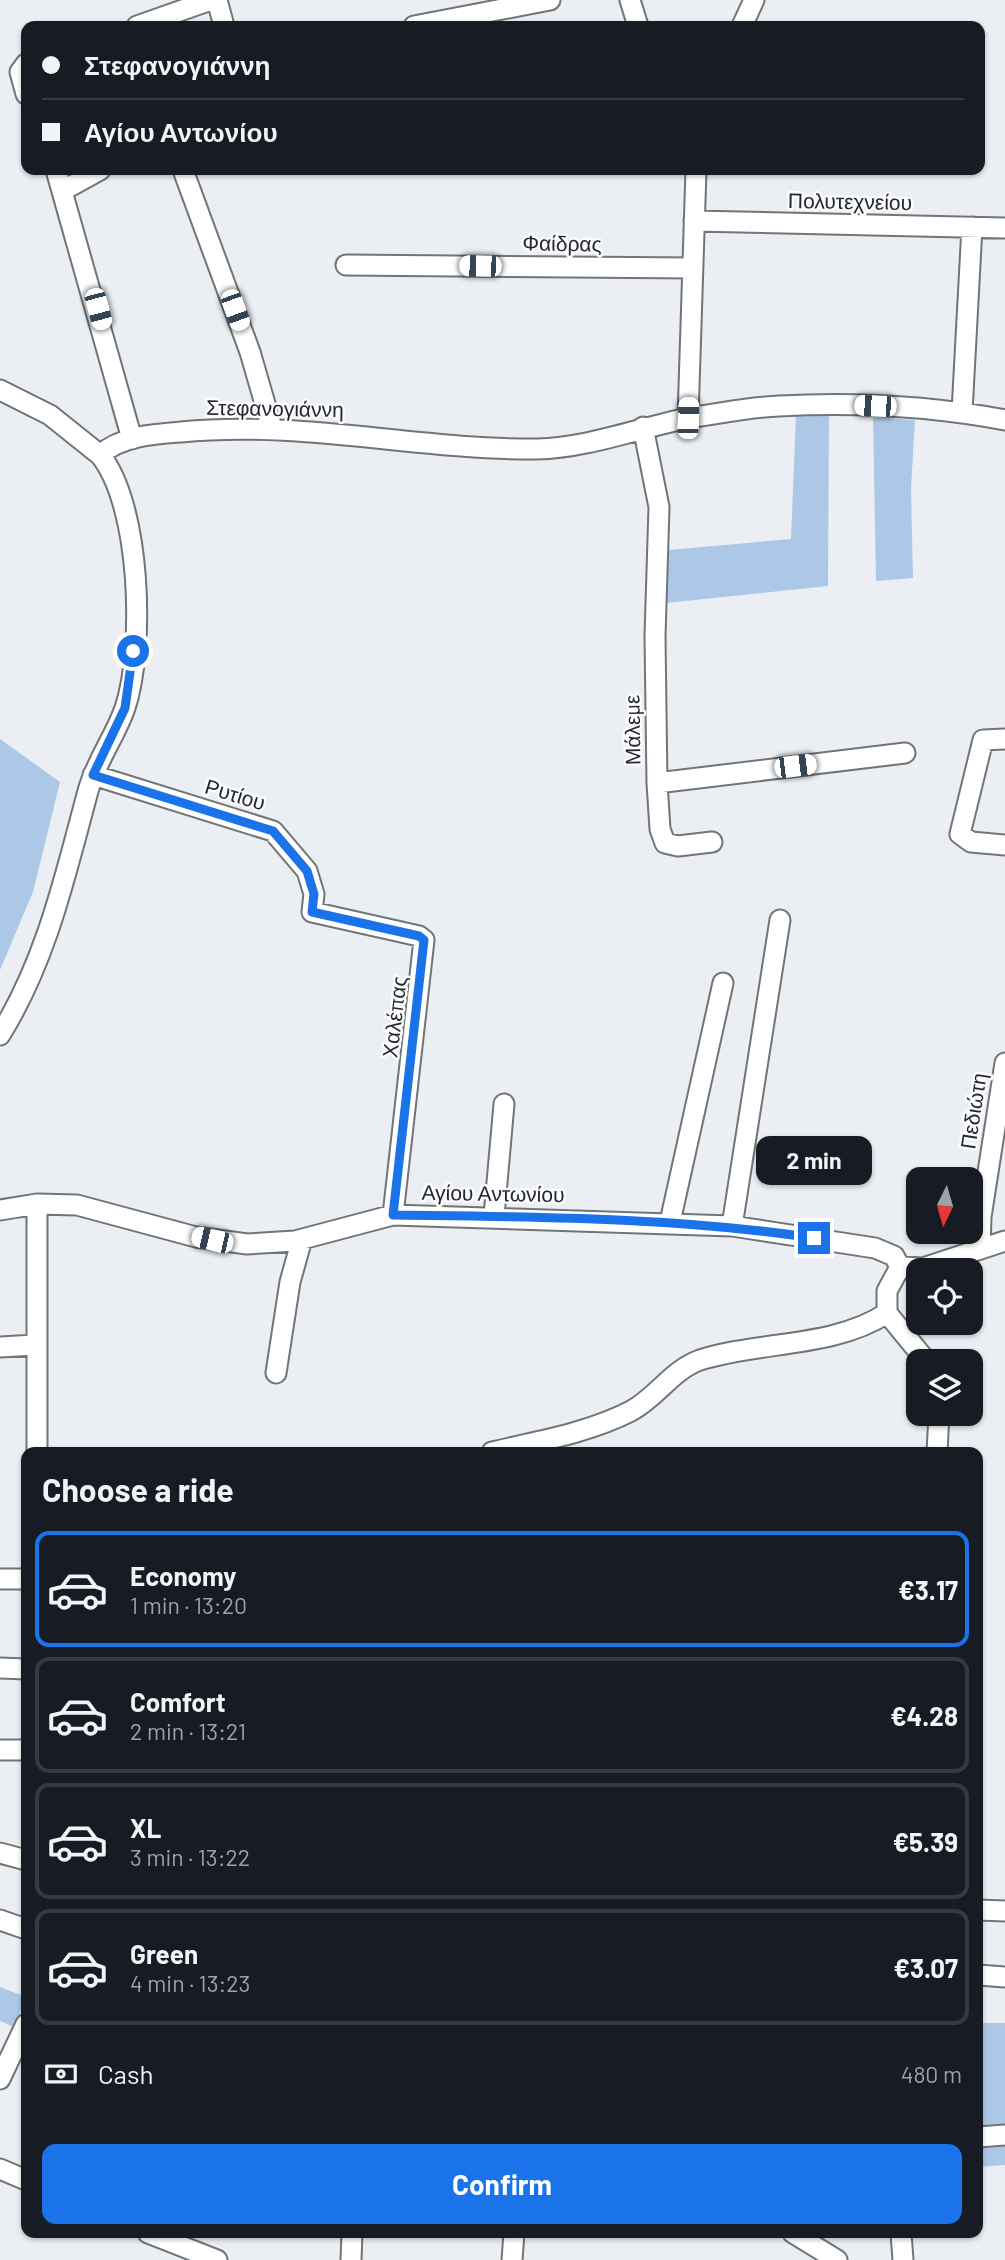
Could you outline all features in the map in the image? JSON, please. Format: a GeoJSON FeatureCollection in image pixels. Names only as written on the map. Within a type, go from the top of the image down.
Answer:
{"type":"FeatureCollection","features":[{"type":"Feature","properties":{"kind":"street"},"geometry":{"type":"LineString","coordinates":[[151,21],[211,0]]}},
{"type":"Feature","properties":{"kind":"street"},"geometry":{"type":"LineString","coordinates":[[217,0],[223,21]]}},
{"type":"Feature","properties":{"kind":"street"},"geometry":{"type":"LineString","coordinates":[[440,21],[550,0]]}},
{"type":"Feature","properties":{"kind":"street"},"geometry":{"type":"LineString","coordinates":[[630,0],[636,21]]}},
{"type":"Feature","properties":{"kind":"street"},"geometry":{"type":"LineString","coordinates":[[744,21],[754,0]]}},
{"type":"Feature","properties":{"kind":"street"},"geometry":{"type":"LineString","coordinates":[[57,175],[98,309],[132,439]]}},
{"type":"Feature","properties":{"kind":"street"},"geometry":{"type":"LineString","coordinates":[[62,191],[91,175]]}},
{"type":"Feature","properties":{"kind":"street"},"geometry":{"type":"LineString","coordinates":[[185,175],[270,409],[272,428]]}},
{"type":"Feature","properties":{"kind":"street"},"geometry":{"type":"LineString","coordinates":[[688,418],[696,175]]}},
{"type":"Feature","properties":{"kind":"street","name":"Πολυτεχνείου"},"geometry":{"type":"LineString","coordinates":[[694,220],[1005,228]]}},
{"type":"Feature","properties":{"kind":"street"},"geometry":{"type":"LineString","coordinates":[[961,412],[972,227]]}},
{"type":"Feature","properties":{"kind":"street","name":"Φαίδρας"},"geometry":{"type":"LineString","coordinates":[[346,265],[693,268]]}},
{"type":"Feature","properties":{"kind":"street"},"geometry":{"type":"LineString","coordinates":[[0,390],[50,415],[100,455],[112,474],[125,511],[135,572],[136,615],[125,708],[93,775],[61,895],[43,948],[21,998],[0,1035]]}},
{"type":"Feature","properties":{"kind":"street","name":"Στεφανογιάννη"},"geometry":{"type":"LineString","coordinates":[[100,455],[132,439],[222,428],[272,428],[540,449],[688,418],[777,406],[897,406],[961,412],[1005,420]]}},
{"type":"Feature","properties":{"kind":"street","name":"Μάλεμε"},"geometry":{"type":"LineString","coordinates":[[643,427],[659,508],[654,636],[657,783],[905,753]]}},
{"type":"Feature","properties":{"kind":"street"},"geometry":{"type":"LineString","coordinates":[[1005,739],[982,740],[960,830],[965,840],[1005,845]]}},
{"type":"Feature","properties":{"kind":"street","name":"Ρυτίου"},"geometry":{"type":"LineString","coordinates":[[93,775],[273,831],[307,871],[314,894],[312,912]]}},
{"type":"Feature","properties":{"kind":"street"},"geometry":{"type":"LineString","coordinates":[[657,783],[660,829],[665,843],[678,846],[712,842]]}},
{"type":"Feature","properties":{"kind":"street","name":"Χαλέπας"},"geometry":{"type":"LineString","coordinates":[[312,912],[419,936],[424,940],[393,1215]]}},
{"type":"Feature","properties":{"kind":"street"},"geometry":{"type":"LineString","coordinates":[[732,1226],[780,920]]}},
{"type":"Feature","properties":{"kind":"street"},"geometry":{"type":"LineString","coordinates":[[670,1222],[723,983]]}},
{"type":"Feature","properties":{"kind":"street","name":"Πεδιώτη"},"geometry":{"type":"LineString","coordinates":[[980,1250],[981,1217],[1005,1063]]}},
{"type":"Feature","properties":{"kind":"street"},"geometry":{"type":"LineString","coordinates":[[494,1216],[504,1104]]}},
{"type":"Feature","properties":{"kind":"street"},"geometry":{"type":"LineString","coordinates":[[37,1204],[37,1447]]}},
{"type":"Feature","properties":{"kind":"street","name":"Αγίου Αντωνίου"},"geometry":{"type":"LineString","coordinates":[[0,1210],[37,1204],[89,1208],[223,1242],[266,1244],[302,1239],[393,1215],[670,1222],[732,1226],[875,1248],[894,1256],[900,1267]]}},
{"type":"Feature","properties":{"kind":"street"},"geometry":{"type":"LineString","coordinates":[[276,1373],[290,1282],[302,1239]]}},
{"type":"Feature","properties":{"kind":"street"},"geometry":{"type":"LineString","coordinates":[[916,1349],[887,1313],[887,1291],[900,1267],[923,1268],[1005,1241]]}},
{"type":"Feature","properties":{"kind":"street"},"geometry":{"type":"LineString","coordinates":[[513,1447],[577,1432],[634,1410],[676,1373],[698,1361],[824,1336],[866,1324],[887,1313]]}},
{"type":"Feature","properties":{"kind":"street"},"geometry":{"type":"LineString","coordinates":[[0,1347],[35,1345]]}},
{"type":"Feature","properties":{"kind":"street"},"geometry":{"type":"LineString","coordinates":[[937,1447],[938,1426]]}},
{"type":"Feature","properties":{"kind":"street"},"geometry":{"type":"LineString","coordinates":[[0,1578],[21,1579]]}},
{"type":"Feature","properties":{"kind":"street"},"geometry":{"type":"LineString","coordinates":[[0,1668],[21,1669]]}},
{"type":"Feature","properties":{"kind":"street"},"geometry":{"type":"LineString","coordinates":[[0,1750],[21,1750]]}},
{"type":"Feature","properties":{"kind":"street"},"geometry":{"type":"LineString","coordinates":[[0,1853],[21,1859]]}},
{"type":"Feature","properties":{"kind":"street"},"geometry":{"type":"LineString","coordinates":[[983,1910],[1005,1911]]}},
{"type":"Feature","properties":{"kind":"street"},"geometry":{"type":"LineString","coordinates":[[0,1920],[21,1927]]}},
{"type":"Feature","properties":{"kind":"street"},"geometry":{"type":"LineString","coordinates":[[983,1975],[1005,1977]]}},
{"type":"Feature","properties":{"kind":"street"},"geometry":{"type":"LineString","coordinates":[[0,2033],[21,2036]]}},
{"type":"Feature","properties":{"kind":"street"},"geometry":{"type":"LineString","coordinates":[[0,2079],[21,2042]]}},
{"type":"Feature","properties":{"kind":"street"},"geometry":{"type":"LineString","coordinates":[[983,2137],[1005,2135]]}},
{"type":"Feature","properties":{"kind":"street"},"geometry":{"type":"LineString","coordinates":[[0,2169],[21,2178]]}},
{"type":"Feature","properties":{"kind":"street"},"geometry":{"type":"LineString","coordinates":[[161,2238],[218,2260]]}},
{"type":"Feature","properties":{"kind":"street"},"geometry":{"type":"LineString","coordinates":[[351,2260],[352,2238]]}},
{"type":"Feature","properties":{"kind":"street"},"geometry":{"type":"LineString","coordinates":[[512,2260],[514,2238]]}},
{"type":"Feature","properties":{"kind":"street"},"geometry":{"type":"LineString","coordinates":[[801,2238],[837,2260]]}},
{"type":"Feature","properties":{"kind":"street"},"geometry":{"type":"LineString","coordinates":[[901,2238],[903,2260]]}},
{"type":"Feature","properties":{"kind":"shaded area"},"geometry":{"type":"Polygon","coordinates":[[[796,414],[829,414],[828,586],[666,603],[668,550],[791,539],[796,414]]]}},
{"type":"Feature","properties":{"kind":"shaded area"},"geometry":{"type":"Polygon","coordinates":[[[873,417],[915,420],[911,488],[913,578],[876,581],[873,417]]]}},
{"type":"Feature","properties":{"kind":"shaded area"},"geometry":{"type":"Polygon","coordinates":[[[0,739],[60,782],[33,892],[0,970],[0,739]]]}},
{"type":"Feature","properties":{"kind":"shaded area"},"geometry":{"type":"Polygon","coordinates":[[[0,1987],[21,1995],[21,2010],[14,2027],[0,2021],[0,1987]]]}},
{"type":"Feature","properties":{"kind":"shaded area"},"geometry":{"type":"Polygon","coordinates":[[[983,2023],[1005,2023],[1005,2165],[983,2167],[983,2023]]]}},
{"type":"Feature","properties":{"kind":"route"},"geometry":{"type":"LineString","coordinates":[[133,651],[125,708],[93,775],[273,831],[307,871],[314,894],[312,912],[419,936],[424,940],[426,948],[393,1215],[670,1222],[732,1226],[814,1238]]}}]}
